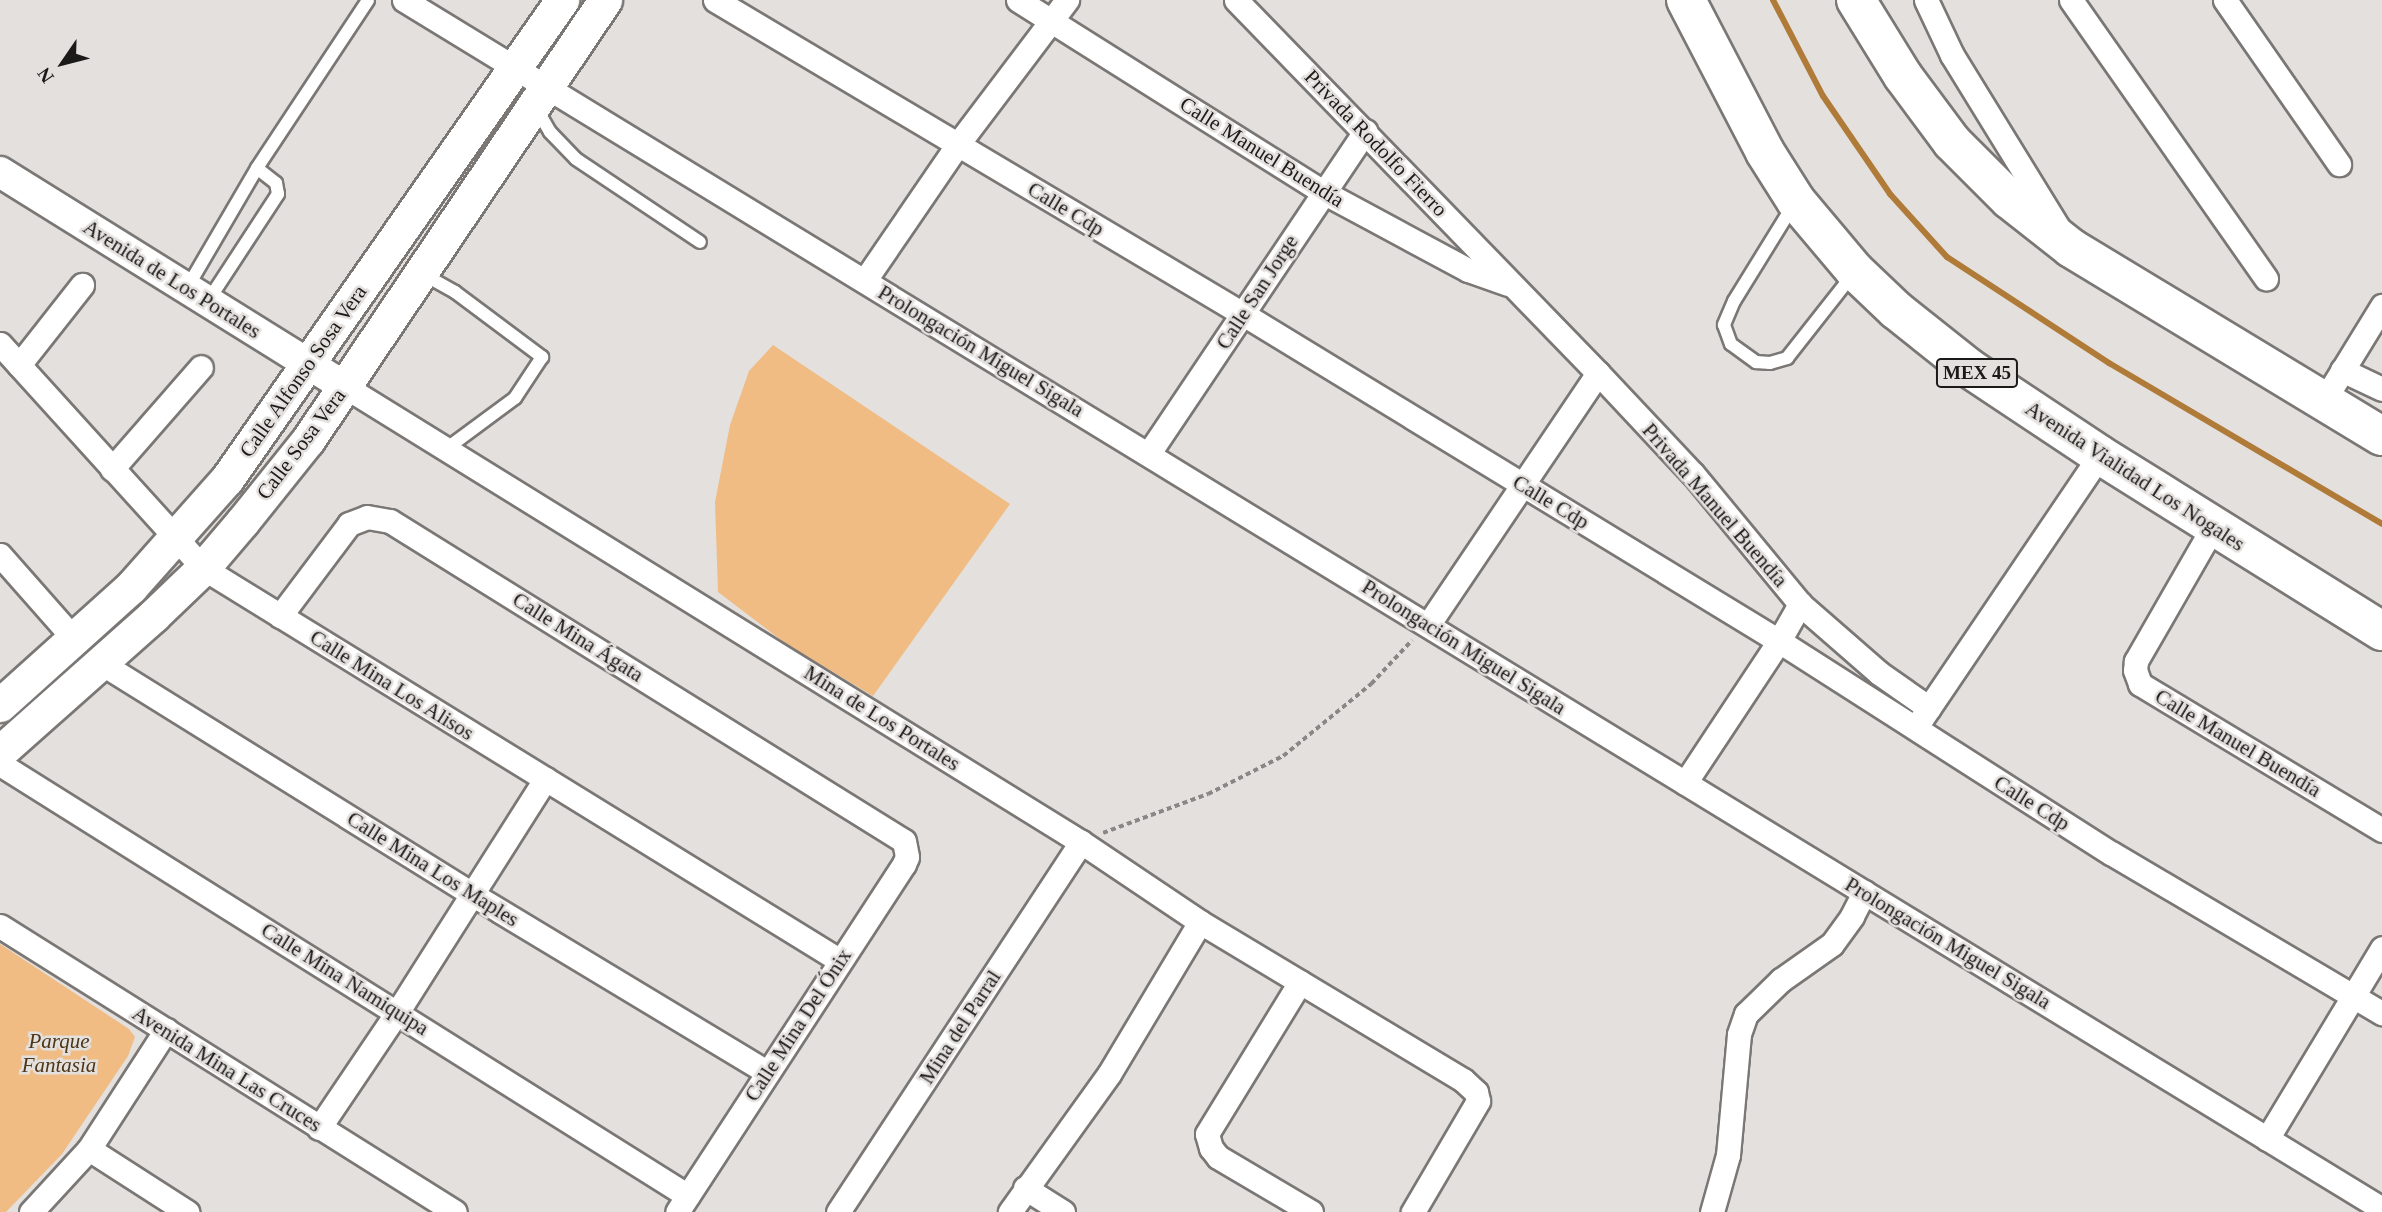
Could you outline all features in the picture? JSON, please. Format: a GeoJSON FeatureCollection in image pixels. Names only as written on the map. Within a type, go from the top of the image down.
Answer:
{"type":"FeatureCollection","features":[{"type":"Feature","properties":{"kind":"highway","name":"Avenida Vialidad Los Nogales"},"geometry":{"type":"LineString","coordinates":[[1686,0],[1765,152],[1796,201],[1855,271],[1896,310],[1969,368],[2099,455],[2382,631]]}},
{"type":"Feature","properties":{"kind":"highway"},"geometry":{"type":"LineString","coordinates":[[1856,0],[1903,76],[1952,142],[2009,199],[2071,248],[2332,386],[2382,436]]}},
{"type":"Feature","properties":{"kind":"main road","name":"Calle Alfonso Sosa Vera"},"geometry":{"type":"LineString","coordinates":[[0,705],[75,640],[175,540],[227,479],[562,0]]}},
{"type":"Feature","properties":{"kind":"main road"},"geometry":{"type":"LineString","coordinates":[[540,97],[605,0]]}},
{"type":"Feature","properties":{"kind":"main road","name":"Calle Sosa Vera"},"geometry":{"type":"LineString","coordinates":[[0,751],[101,663],[203,568],[308,440],[540,97]]}},
{"type":"Feature","properties":{"kind":"street","name":"Prolongación Miguel Sigala"},"geometry":{"type":"LineString","coordinates":[[404,0],[514,68],[540,97],[865,280],[2382,1209]]}},
{"type":"Feature","properties":{"kind":"street","name":"Calle Cdp"},"geometry":{"type":"LineString","coordinates":[[715,0],[1243,314],[1779,641],[2111,853],[2382,1013]]}},
{"type":"Feature","properties":{"kind":"street","name":"Calle Manuel Buendía"},"geometry":{"type":"LineString","coordinates":[[1018,0],[1323,192],[1468,270],[1514,286]]}},
{"type":"Feature","properties":{"kind":"street"},"geometry":{"type":"LineString","coordinates":[[865,280],[958,144],[1067,0]]}},
{"type":"Feature","properties":{"kind":"street","name":"Privada Rodolfo Fierro"},"geometry":{"type":"LineString","coordinates":[[1236,0],[1514,286]]}},
{"type":"Feature","properties":{"kind":"street"},"geometry":{"type":"LineString","coordinates":[[1926,0],[1952,55],[2071,248]]}},
{"type":"Feature","properties":{"kind":"street"},"geometry":{"type":"LineString","coordinates":[[2071,0],[2266,279]]}},
{"type":"Feature","properties":{"kind":"street"},"geometry":{"type":"LineString","coordinates":[[2225,0],[2339,164]]}},
{"type":"Feature","properties":{"kind":"street","name":"Calle San Jorge"},"geometry":{"type":"LineString","coordinates":[[1149,453],[1365,131]]}},
{"type":"Feature","properties":{"kind":"street","name":"Avenida de Los Portales"},"geometry":{"type":"LineString","coordinates":[[0,172],[344,386]]}},
{"type":"Feature","properties":{"kind":"street"},"geometry":{"type":"LineString","coordinates":[[19,365],[82,285]]}},
{"type":"Feature","properties":{"kind":"street","name":"Privada Manuel Buendía"},"geometry":{"type":"LineString","coordinates":[[1514,286],[1693,474],[1800,604],[1879,673],[1929,708]]}},
{"type":"Feature","properties":{"kind":"street"},"geometry":{"type":"LineString","coordinates":[[2382,306],[2332,386],[2382,389]]}},
{"type":"Feature","properties":{"kind":"street","name":"Calle Mina Los Alisos"},"geometry":{"type":"LineString","coordinates":[[0,344],[203,568],[839,960]]}},
{"type":"Feature","properties":{"kind":"street"},"geometry":{"type":"LineString","coordinates":[[112,469],[201,367]]}},
{"type":"Feature","properties":{"kind":"street"},"geometry":{"type":"LineString","coordinates":[[1427,625],[1598,373]]}},
{"type":"Feature","properties":{"kind":"street","name":"Mina de Los Portales"},"geometry":{"type":"LineString","coordinates":[[344,386],[1081,842],[1200,922],[1463,1080],[1476,1093],[1478,1101],[1413,1212]]}},
{"type":"Feature","properties":{"kind":"street"},"geometry":{"type":"LineString","coordinates":[[1914,729],[2099,455]]}},
{"type":"Feature","properties":{"kind":"street","name":"Calle Mina Ágata"},"geometry":{"type":"LineString","coordinates":[[281,615],[349,524],[367,517],[390,521],[900,837]]}},
{"type":"Feature","properties":{"kind":"street","name":"Calle Manuel Buendía"},"geometry":{"type":"LineString","coordinates":[[2213,527],[2136,661],[2135,670],[2140,684],[2382,830]]}},
{"type":"Feature","properties":{"kind":"street"},"geometry":{"type":"LineString","coordinates":[[0,555],[75,640]]}},
{"type":"Feature","properties":{"kind":"street"},"geometry":{"type":"LineString","coordinates":[[1685,783],[1779,641],[1800,604]]}},
{"type":"Feature","properties":{"kind":"street","name":"Calle Mina Los Maples"},"geometry":{"type":"LineString","coordinates":[[101,663],[470,893],[767,1072]]}},
{"type":"Feature","properties":{"kind":"street","name":"Calle Mina Namiquipa"},"geometry":{"type":"LineString","coordinates":[[0,764],[398,1012],[683,1204]]}},
{"type":"Feature","properties":{"kind":"street"},"geometry":{"type":"LineString","coordinates":[[319,1128],[398,1012],[470,893],[545,779]]}},
{"type":"Feature","properties":{"kind":"street","name":"Calle Mina Del Ónix"},"geometry":{"type":"LineString","coordinates":[[683,1204],[839,960],[904,864],[907,851],[900,837]]}},
{"type":"Feature","properties":{"kind":"street","name":"Mina del Parral"},"geometry":{"type":"LineString","coordinates":[[838,1212],[1081,842]]}},
{"type":"Feature","properties":{"kind":"street"},"geometry":{"type":"LineString","coordinates":[[1712,1212],[1728,1155],[1739,1034],[1746,1014],[1781,980],[1832,944],[1852,916],[1864,892]]}},
{"type":"Feature","properties":{"kind":"street"},"geometry":{"type":"LineString","coordinates":[[1010,1212],[1109,1074],[1200,922]]}},
{"type":"Feature","properties":{"kind":"street","name":"Avenida Mina Las Cruces"},"geometry":{"type":"LineString","coordinates":[[0,926],[455,1212]]}},
{"type":"Feature","properties":{"kind":"street"},"geometry":{"type":"LineString","coordinates":[[2267,1139],[2382,948]]}},
{"type":"Feature","properties":{"kind":"street"},"geometry":{"type":"LineString","coordinates":[[1300,982],[1207,1135],[1211,1148],[1218,1157],[1311,1212]]}},
{"type":"Feature","properties":{"kind":"street"},"geometry":{"type":"LineString","coordinates":[[31,1212],[89,1149],[166,1030]]}},
{"type":"Feature","properties":{"kind":"street"},"geometry":{"type":"LineString","coordinates":[[89,1149],[187,1212]]}},
{"type":"Feature","properties":{"kind":"street"},"geometry":{"type":"LineString","coordinates":[[1025,1188],[1063,1212]]}},
{"type":"Feature","properties":{"kind":"lane"},"geometry":{"type":"LineString","coordinates":[[197,295],[257,168],[368,0]]}},
{"type":"Feature","properties":{"kind":"lane"},"geometry":{"type":"LineString","coordinates":[[540,97],[550,132],[576,159],[700,243]]}},
{"type":"Feature","properties":{"kind":"lane"},"geometry":{"type":"LineString","coordinates":[[197,295],[278,194],[276,183],[257,168]]}},
{"type":"Feature","properties":{"kind":"lane"},"geometry":{"type":"LineString","coordinates":[[1796,201],[1734,301],[1724,325],[1731,344],[1756,362],[1770,363],[1787,358],[1855,271]]}},
{"type":"Feature","properties":{"kind":"lane"},"geometry":{"type":"LineString","coordinates":[[421,273],[455,292],[542,357],[515,398],[446,449]]}},
{"type":"Feature","properties":{"kind":"path"},"geometry":{"type":"LineString","coordinates":[[1081,842],[1208,794],[1283,756],[1371,684],[1427,625]]}},
{"type":"Feature","properties":{"kind":"green space"},"geometry":{"type":"Polygon","coordinates":[[[773,345],[1010,504],[873,696],[785,643],[718,592],[715,502],[730,425],[749,371],[773,345]]]}},
{"type":"Feature","properties":{"kind":"green space","name":"Parque Fantasia"},"geometry":{"type":"Polygon","coordinates":[[[0,944],[129,1029],[135,1037],[128,1056],[62,1154],[6,1212],[0,1212],[0,944]]]}},
{"type":"Feature","properties":{"kind":"waterway"},"geometry":{"type":"LineString","coordinates":[[1773,0],[1823,96],[1890,194],[1947,257],[2109,363],[2382,524]]}}]}
